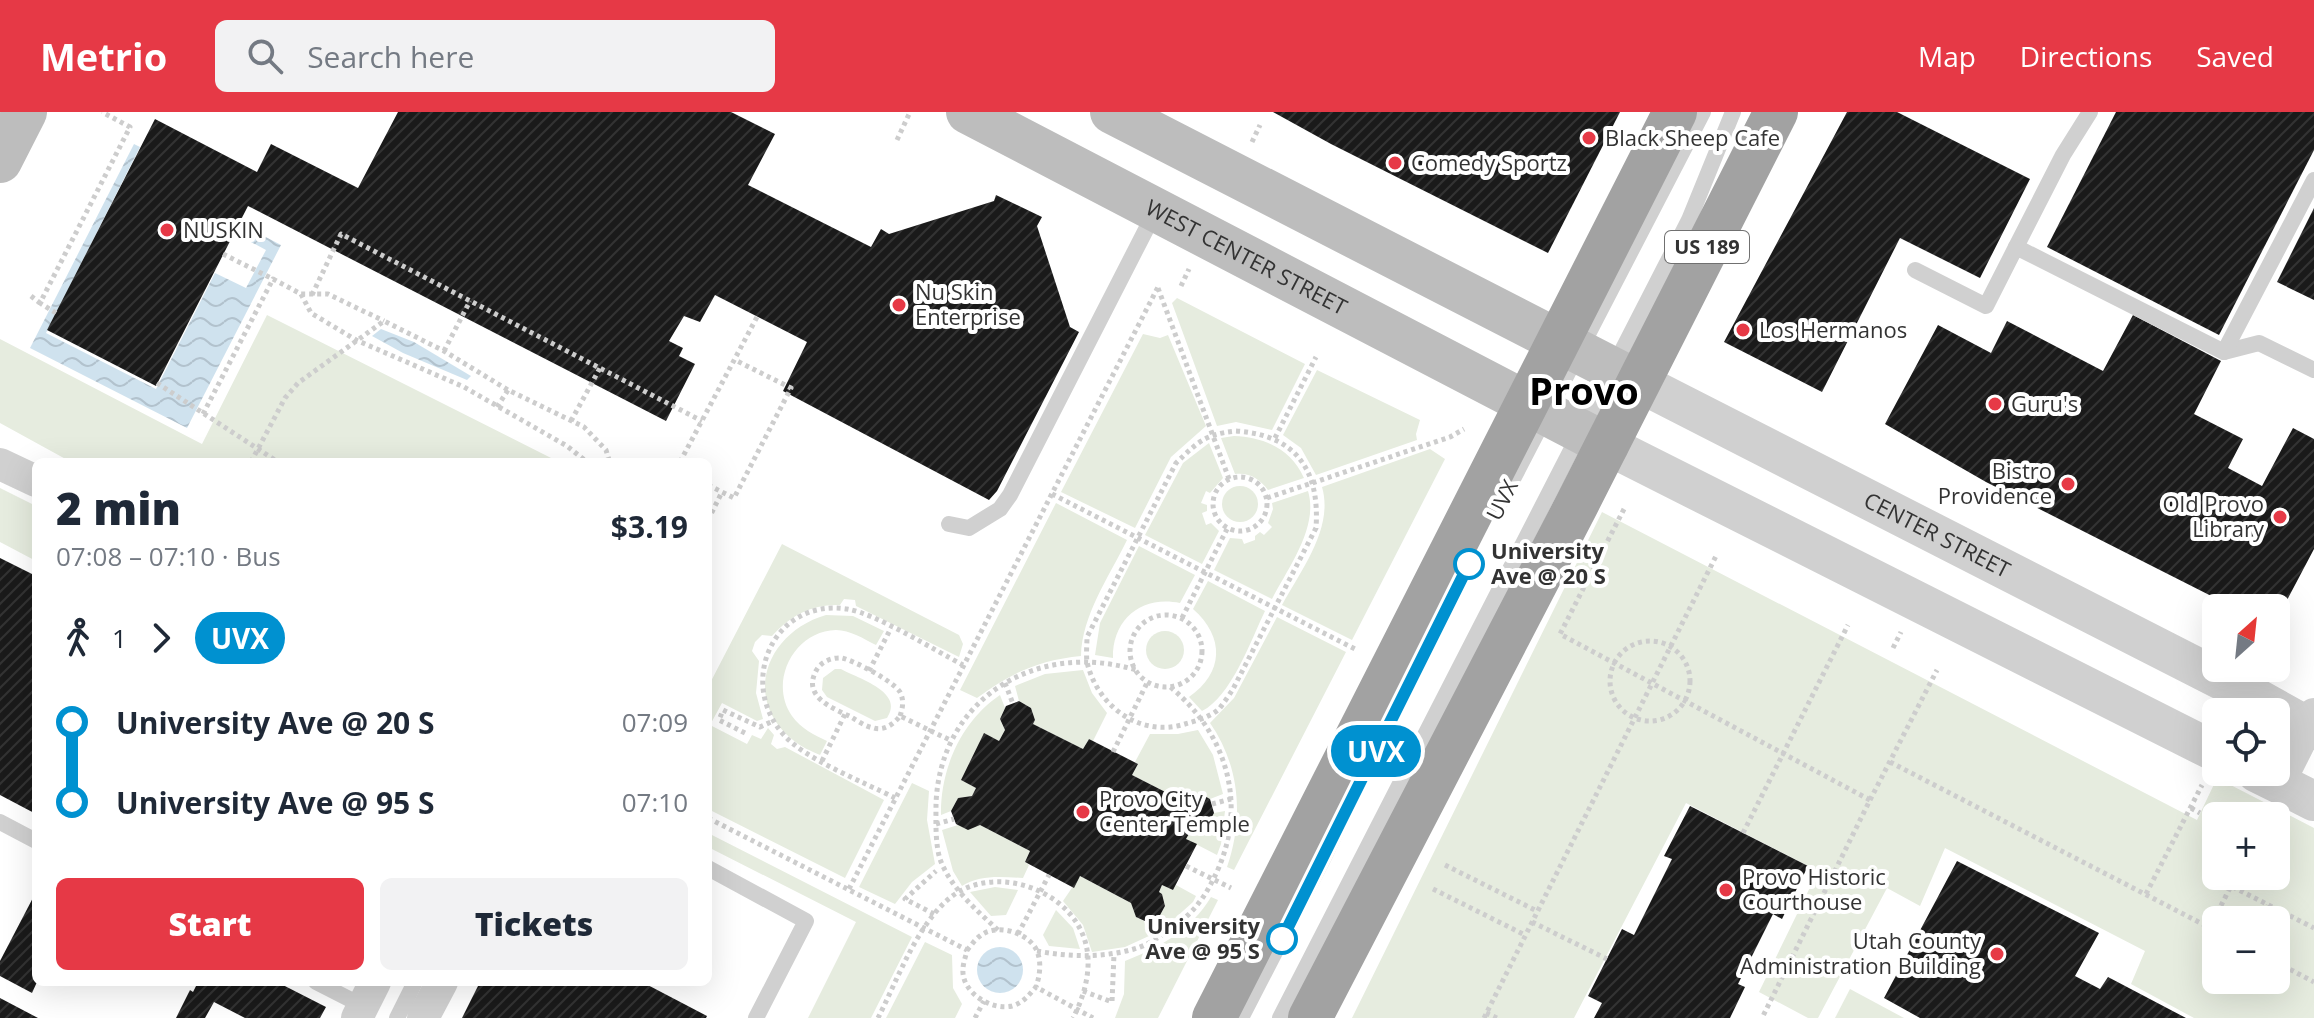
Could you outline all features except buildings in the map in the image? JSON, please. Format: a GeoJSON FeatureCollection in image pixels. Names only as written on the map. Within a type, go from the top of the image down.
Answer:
{"type":"FeatureCollection","features":[{"type":"Feature","properties":{"kind":"highway","name":"US 189"},"geometry":{"type":"LineString","coordinates":[[1310,1018],[1581,393],[1675,112]]}},
{"type":"Feature","properties":{"kind":"highway","name":"US 189"},"geometry":{"type":"LineString","coordinates":[[1214,1018],[1581,393],[1776,112]]}},
{"type":"Feature","properties":{"kind":"main road"},"geometry":{"type":"LineString","coordinates":[[0,161],[25,112]]}},
{"type":"Feature","properties":{"kind":"main road","name":"WEST CENTER STREET"},"geometry":{"type":"LineString","coordinates":[[968,112],[1156,211],[1581,393]]}},
{"type":"Feature","properties":{"kind":"main road"},"geometry":{"type":"LineString","coordinates":[[1112,112],[1581,393]]}},
{"type":"Feature","properties":{"kind":"street","name":"CENTER STREET"},"geometry":{"type":"LineString","coordinates":[[1581,393],[2312,724]]}},
{"type":"Feature","properties":{"kind":"street"},"geometry":{"type":"LineString","coordinates":[[1581,393],[2202,757]]}},
{"type":"Feature","properties":{"kind":"street"},"geometry":{"type":"LineString","coordinates":[[0,464],[32,479]]}},
{"type":"Feature","properties":{"kind":"street"},"geometry":{"type":"LineString","coordinates":[[2290,750],[2312,724]]}},
{"type":"Feature","properties":{"kind":"street"},"geometry":{"type":"LineString","coordinates":[[2283,786],[2314,801]]}},
{"type":"Feature","properties":{"kind":"street"},"geometry":{"type":"LineString","coordinates":[[423,1018],[440,986]]}},
{"type":"Feature","properties":{"kind":"lane","name":"UVX"},"geometry":{"type":"LineString","coordinates":[[1280,1018],[1581,393],[1703,112]]}},
{"type":"Feature","properties":{"kind":"lane","name":"UVX"},"geometry":{"type":"LineString","coordinates":[[1495,513],[1581,393],[1689,220],[1733,112]]}},
{"type":"Feature","properties":{"kind":"lane"},"geometry":{"type":"LineString","coordinates":[[1915,270],[1986,306],[2063,155],[2090,112]]}},
{"type":"Feature","properties":{"kind":"lane"},"geometry":{"type":"LineString","coordinates":[[2224,352],[2314,180]]}},
{"type":"Feature","properties":{"kind":"lane"},"geometry":{"type":"LineString","coordinates":[[949,524],[969,528],[1000,509],[1010,495],[1156,211]]}},
{"type":"Feature","properties":{"kind":"lane"},"geometry":{"type":"LineString","coordinates":[[2016,247],[2224,352],[2259,343],[2314,370]]}},
{"type":"Feature","properties":{"kind":"lane"},"geometry":{"type":"LineString","coordinates":[[1241,1018],[1330,845],[1402,695]]}},
{"type":"Feature","properties":{"kind":"lane"},"geometry":{"type":"LineString","coordinates":[[0,822],[32,839]]}},
{"type":"Feature","properties":{"kind":"lane"},"geometry":{"type":"LineString","coordinates":[[712,870],[806,921],[756,1018]]}},
{"type":"Feature","properties":{"kind":"lane"},"geometry":{"type":"LineString","coordinates":[[326,986],[365,1002]]}},
{"type":"Feature","properties":{"kind":"lane"},"geometry":{"type":"LineString","coordinates":[[397,1018],[413,986]]}},
{"type":"Feature","properties":{"kind":"path"},"geometry":{"type":"LineString","coordinates":[[40,303],[130,127],[102,112]]}},
{"type":"Feature","properties":{"kind":"path"},"geometry":{"type":"LineString","coordinates":[[897,140],[910,112]]}},
{"type":"Feature","properties":{"kind":"path"},"geometry":{"type":"LineString","coordinates":[[312,295],[341,234],[702,421]]}},
{"type":"Feature","properties":{"kind":"path"},"geometry":{"type":"LineString","coordinates":[[223,254],[301,294],[328,294],[444,351],[508,390],[584,427],[606,450],[606,458]]}},
{"type":"Feature","properties":{"kind":"path"},"geometry":{"type":"LineString","coordinates":[[200,412],[273,279]]}},
{"type":"Feature","properties":{"kind":"path"},"geometry":{"type":"LineString","coordinates":[[849,889],[1158,287],[1229,479]]}},
{"type":"Feature","properties":{"kind":"path"},"geometry":{"type":"LineString","coordinates":[[301,294],[311,313],[356,340],[436,372],[567,446],[582,458]]}},
{"type":"Feature","properties":{"kind":"path"},"geometry":{"type":"LineString","coordinates":[[31,296],[56,313]]}},
{"type":"Feature","properties":{"kind":"path"},"geometry":{"type":"LineString","coordinates":[[444,351],[470,301]]}},
{"type":"Feature","properties":{"kind":"path"},"geometry":{"type":"LineString","coordinates":[[682,458],[757,317]]}},
{"type":"Feature","properties":{"kind":"path"},"geometry":{"type":"LineString","coordinates":[[253,458],[285,398],[298,383],[384,321]]}},
{"type":"Feature","properties":{"kind":"path"},"geometry":{"type":"LineString","coordinates":[[1275,438],[1316,357]]}},
{"type":"Feature","properties":{"kind":"path"},"geometry":{"type":"LineString","coordinates":[[712,487],[734,498],[791,388],[735,360]]}},
{"type":"Feature","properties":{"kind":"path"},"geometry":{"type":"LineString","coordinates":[[571,421],[600,368]]}},
{"type":"Feature","properties":{"kind":"path"},"geometry":{"type":"LineString","coordinates":[[157,383],[271,458]]}},
{"type":"Feature","properties":{"kind":"path"},"geometry":{"type":"LineString","coordinates":[[497,407],[508,390]]}},
{"type":"Feature","properties":{"kind":"path"},"geometry":{"type":"LineString","coordinates":[[1267,498],[1450,437],[1464,429]]}},
{"type":"Feature","properties":{"kind":"path"},"geometry":{"type":"LineString","coordinates":[[1212,433],[1260,433],[1275,438],[1295,452],[1308,470],[1313,484],[1317,506],[1316,528],[1233,689],[1218,710],[1178,727],[1151,727],[1129,720],[1103,697],[1087,661],[1087,637],[1176,463],[1212,433]]}},
{"type":"Feature","properties":{"kind":"path"},"geometry":{"type":"LineString","coordinates":[[1243,477],[1259,485],[1267,498],[1267,510],[1258,525],[1242,531],[1227,529],[1219,521],[1213,504],[1219,488],[1229,479],[1243,477]]}},
{"type":"Feature","properties":{"kind":"path"},"geometry":{"type":"LineString","coordinates":[[712,512],[722,492]]}},
{"type":"Feature","properties":{"kind":"path"},"geometry":{"type":"LineString","coordinates":[[1052,494],[1355,649]]}},
{"type":"Feature","properties":{"kind":"path"},"geometry":{"type":"LineString","coordinates":[[1624,509],[1560,634],[1870,800]]}},
{"type":"Feature","properties":{"kind":"path"},"geometry":{"type":"LineString","coordinates":[[1182,618],[1227,529]]}},
{"type":"Feature","properties":{"kind":"path"},"geometry":{"type":"LineString","coordinates":[[1497,1018],[1485,1015],[1716,556]]}},
{"type":"Feature","properties":{"kind":"path"},"geometry":{"type":"LineString","coordinates":[[895,798],[822,761],[791,741],[773,721],[765,708],[761,691],[767,654],[784,628],[794,621],[813,611],[842,608],[867,615],[963,665]]}},
{"type":"Feature","properties":{"kind":"path"},"geometry":{"type":"LineString","coordinates":[[1037,951],[1088,957],[1137,949],[1159,937],[1200,904],[1214,879],[1232,829],[1229,778],[1220,751],[1184,698],[1169,686],[1148,681],[1136,670],[1131,657],[1135,633],[1142,624],[1153,617],[1165,615],[1182,618],[1196,632],[1202,655],[1191,676],[1169,686]]}},
{"type":"Feature","properties":{"kind":"path"},"geometry":{"type":"LineString","coordinates":[[1743,833],[1848,625]]}},
{"type":"Feature","properties":{"kind":"path"},"geometry":{"type":"LineString","coordinates":[[869,671],[891,628]]}},
{"type":"Feature","properties":{"kind":"path"},"geometry":{"type":"LineString","coordinates":[[1639,643],[1671,646],[1683,656],[1690,673],[1680,708],[1661,719],[1641,721],[1619,709],[1610,680],[1614,664],[1623,651],[1639,643]]}},
{"type":"Feature","properties":{"kind":"path"},"geometry":{"type":"LineString","coordinates":[[832,658],[843,658],[893,684],[903,700],[900,716],[888,726],[874,728],[845,714],[817,698],[813,685],[819,665],[832,658]]}},
{"type":"Feature","properties":{"kind":"path"},"geometry":{"type":"LineString","coordinates":[[998,930],[960,891],[940,859],[936,824],[937,780],[952,741],[978,704],[1015,676],[1037,668],[1087,661],[1136,670]]}},
{"type":"Feature","properties":{"kind":"path"},"geometry":{"type":"LineString","coordinates":[[1762,1018],[1937,670]]}},
{"type":"Feature","properties":{"kind":"path"},"geometry":{"type":"LineString","coordinates":[[1113,752],[1148,681]]}},
{"type":"Feature","properties":{"kind":"path"},"geometry":{"type":"LineString","coordinates":[[1005,683],[1013,704]]}},
{"type":"Feature","properties":{"kind":"path"},"geometry":{"type":"LineString","coordinates":[[745,733],[719,720],[723,710],[760,727],[773,721]]}},
{"type":"Feature","properties":{"kind":"path"},"geometry":{"type":"LineString","coordinates":[[822,761],[845,714]]}},
{"type":"Feature","properties":{"kind":"path"},"geometry":{"type":"LineString","coordinates":[[900,716],[952,741]]}},
{"type":"Feature","properties":{"kind":"path"},"geometry":{"type":"LineString","coordinates":[[1890,762],[2202,923]]}},
{"type":"Feature","properties":{"kind":"path"},"geometry":{"type":"LineString","coordinates":[[2146,894],[2202,784]]}},
{"type":"Feature","properties":{"kind":"path"},"geometry":{"type":"LineString","coordinates":[[1212,804],[1231,799]]}},
{"type":"Feature","properties":{"kind":"path"},"geometry":{"type":"LineString","coordinates":[[2191,808],[2200,813]]}},
{"type":"Feature","properties":{"kind":"path"},"geometry":{"type":"LineString","coordinates":[[936,824],[954,819]]}},
{"type":"Feature","properties":{"kind":"path"},"geometry":{"type":"LineString","coordinates":[[712,820],[967,950]]}},
{"type":"Feature","properties":{"kind":"path"},"geometry":{"type":"LineString","coordinates":[[1445,865],[1537,911]]}},
{"type":"Feature","properties":{"kind":"path"},"geometry":{"type":"LineString","coordinates":[[1186,866],[1231,888]]}},
{"type":"Feature","properties":{"kind":"path"},"geometry":{"type":"LineString","coordinates":[[934,914],[905,899],[936,871]]}},
{"type":"Feature","properties":{"kind":"path"},"geometry":{"type":"LineString","coordinates":[[1018,934],[1049,875]]}},
{"type":"Feature","properties":{"kind":"path"},"geometry":{"type":"LineString","coordinates":[[878,1018],[934,914],[960,891],[989,881],[1022,883],[1060,905],[1079,926],[1088,957],[1083,991],[1073,1018]]}},
{"type":"Feature","properties":{"kind":"path"},"geometry":{"type":"LineString","coordinates":[[2223,906],[2231,886],[2314,928]]}},
{"type":"Feature","properties":{"kind":"path"},"geometry":{"type":"LineString","coordinates":[[1433,889],[1526,935]]}},
{"type":"Feature","properties":{"kind":"path"},"geometry":{"type":"LineString","coordinates":[[1153,920],[1159,937]]}},
{"type":"Feature","properties":{"kind":"path"},"geometry":{"type":"LineString","coordinates":[[1532,922],[1607,959]]}},
{"type":"Feature","properties":{"kind":"path"},"geometry":{"type":"LineString","coordinates":[[998,930],[1018,934],[1029,941],[1037,951],[1041,972],[1036,987],[1025,1000],[1011,1006],[984,1001],[968,988],[962,971],[967,950],[981,934],[998,930]]}},
{"type":"Feature","properties":{"kind":"path"},"geometry":{"type":"LineString","coordinates":[[1083,991],[1112,1002],[1114,953]]}},
{"type":"Feature","properties":{"kind":"path"},"geometry":{"type":"LineString","coordinates":[[2290,969],[2314,982]]}},
{"type":"Feature","properties":{"kind":"path"},"geometry":{"type":"LineString","coordinates":[[1036,987],[1093,1018]]}},
{"type":"Feature","properties":{"kind":"path"},"geometry":{"type":"LineString","coordinates":[[975,1018],[984,1001]]}},
{"type":"Feature","properties":{"kind":"shaded area"},"geometry":{"type":"Polygon","coordinates":[[[1177,298],[1305,364],[1272,430],[1236,422],[1217,426],[1172,303],[1177,298]]]}},
{"type":"Feature","properties":{"kind":"shaded area"},"geometry":{"type":"Polygon","coordinates":[[[267,315],[551,458],[64,458],[0,423],[0,339],[202,444],[267,315]]]}},
{"type":"Feature","properties":{"kind":"shaded area"},"geometry":{"type":"Polygon","coordinates":[[[1143,334],[1160,338],[1168,335],[1206,426],[1171,457],[1135,528],[1061,492],[1143,334]]]}},
{"type":"Feature","properties":{"kind":"shaded area"},"geometry":{"type":"Polygon","coordinates":[[[1317,370],[1420,420],[1417,440],[1316,475],[1301,448],[1283,435],[1317,370]]]}},
{"type":"Feature","properties":{"kind":"shaded area"},"geometry":{"type":"Polygon","coordinates":[[[1234,436],[1275,446],[1292,459],[1304,478],[1268,490],[1254,477],[1235,474],[1221,438],[1234,436]]]}},
{"type":"Feature","properties":{"kind":"shaded area"},"geometry":{"type":"Polygon","coordinates":[[[1209,443],[1223,478],[1210,493],[1206,491],[1201,503],[1207,505],[1207,511],[1202,513],[1206,525],[1211,523],[1219,531],[1202,564],[1145,535],[1183,463],[1209,443]]]}},
{"type":"Feature","properties":{"kind":"shaded area"},"geometry":{"type":"Polygon","coordinates":[[[1430,449],[1445,459],[1352,640],[1282,605],[1320,533],[1325,502],[1322,487],[1430,449]]]}},
{"type":"Feature","properties":{"kind":"shaded area"},"geometry":{"type":"Polygon","coordinates":[[[1240,486],[1253,491],[1258,504],[1253,517],[1240,522],[1227,517],[1222,504],[1227,491],[1240,486]]]}},
{"type":"Feature","properties":{"kind":"shaded area"},"geometry":{"type":"Polygon","coordinates":[[[0,488],[32,504],[32,559],[0,542],[0,488]]]}},
{"type":"Feature","properties":{"kind":"shaded area"},"geometry":{"type":"Polygon","coordinates":[[[1308,491],[1310,505],[1306,533],[1272,599],[1214,570],[1230,538],[1242,539],[1244,544],[1255,540],[1260,532],[1264,535],[1272,527],[1268,523],[1272,503],[1308,491]]]}},
{"type":"Feature","properties":{"kind":"shaded area"},"geometry":{"type":"Polygon","coordinates":[[[1056,503],[1127,540],[1091,611],[1081,656],[1026,669],[1001,681],[977,698],[960,690],[1056,503]]]}},
{"type":"Feature","properties":{"kind":"shaded area"},"geometry":{"type":"Polygon","coordinates":[[[1602,512],[2197,820],[2202,810],[2202,890],[2290,890],[2290,816],[2314,828],[2314,1018],[2194,1018],[2131,984],[2145,951],[1945,848],[1920,906],[1887,888],[1818,1018],[1808,1018],[1759,992],[1818,871],[1686,803],[1574,1018],[1352,1018],[1602,512]]]}},
{"type":"Feature","properties":{"kind":"shaded area"},"geometry":{"type":"Polygon","coordinates":[[[782,544],[959,635],[963,644],[959,657],[856,606],[855,600],[844,599],[840,605],[811,609],[794,617],[772,636],[762,635],[755,642],[752,651],[759,661],[756,693],[763,719],[757,721],[722,703],[712,721],[712,679],[782,544]]]}},
{"type":"Feature","properties":{"kind":"shaded area"},"geometry":{"type":"Polygon","coordinates":[[[1139,546],[1195,575],[1180,603],[1153,603],[1132,613],[1124,621],[1114,644],[1113,658],[1095,655],[1100,623],[1139,546]]]}},
{"type":"Feature","properties":{"kind":"shaded area"},"geometry":{"type":"Polygon","coordinates":[[[1208,581],[1265,611],[1231,681],[1222,694],[1202,711],[1189,697],[1209,677],[1216,654],[1211,631],[1193,609],[1208,581]]]}},
{"type":"Feature","properties":{"kind":"shaded area"},"geometry":{"type":"Polygon","coordinates":[[[826,615],[853,616],[884,631],[876,645],[846,632],[821,633],[808,639],[789,661],[784,674],[785,703],[800,725],[827,741],[820,755],[796,742],[777,723],[768,705],[765,686],[768,668],[776,651],[789,636],[826,615]]]}},
{"type":"Feature","properties":{"kind":"shaded area"},"geometry":{"type":"Polygon","coordinates":[[[1277,617],[1346,652],[1234,870],[1227,867],[1236,830],[1236,793],[1228,757],[1210,723],[1234,698],[1277,617]]]}},
{"type":"Feature","properties":{"kind":"shaded area"},"geometry":{"type":"Polygon","coordinates":[[[1165,631],[1178,637],[1184,650],[1178,663],[1165,669],[1152,663],[1146,650],[1152,637],[1165,631]]]}},
{"type":"Feature","properties":{"kind":"shaded area"},"geometry":{"type":"Polygon","coordinates":[[[835,669],[868,682],[885,694],[891,709],[887,718],[875,721],[827,697],[822,690],[823,678],[835,669]]]}},
{"type":"Feature","properties":{"kind":"shaded area"},"geometry":{"type":"Polygon","coordinates":[[[1083,670],[1092,693],[1107,713],[1093,741],[1089,739],[1083,749],[1033,724],[1035,720],[1031,708],[1019,701],[1015,686],[1045,674],[1083,670]]]}},
{"type":"Feature","properties":{"kind":"shaded area"},"geometry":{"type":"Polygon","coordinates":[[[1000,695],[1005,708],[1000,719],[1005,730],[999,741],[984,734],[961,780],[976,788],[972,796],[958,798],[951,811],[941,815],[944,781],[956,748],[974,718],[1000,695]]]}},
{"type":"Feature","properties":{"kind":"shaded area"},"geometry":{"type":"Polygon","coordinates":[[[712,726],[747,744],[752,735],[761,739],[768,728],[774,735],[771,744],[777,749],[785,747],[884,800],[845,878],[712,811],[712,726]]]}},
{"type":"Feature","properties":{"kind":"shaded area"},"geometry":{"type":"Polygon","coordinates":[[[1198,730],[1213,755],[1223,794],[1210,799],[1198,793],[1183,801],[1132,775],[1138,764],[1135,762],[1150,734],[1198,730]]]}},
{"type":"Feature","properties":{"kind":"shaded area"},"geometry":{"type":"Polygon","coordinates":[[[912,783],[929,791],[927,820],[935,864],[912,882],[895,904],[859,887],[912,783]]]}},
{"type":"Feature","properties":{"kind":"shaded area"},"geometry":{"type":"Polygon","coordinates":[[[2213,786],[2233,786],[2264,802],[2206,802],[2213,786]]]}},
{"type":"Feature","properties":{"kind":"shaded area"},"geometry":{"type":"Polygon","coordinates":[[[1225,811],[1217,855],[1186,839],[1193,827],[1196,829],[1208,824],[1214,813],[1225,811]]]}},
{"type":"Feature","properties":{"kind":"shaded area"},"geometry":{"type":"Polygon","coordinates":[[[958,825],[980,825],[1030,851],[1025,862],[1029,865],[1023,878],[984,878],[962,886],[953,871],[942,830],[958,825]]]}},
{"type":"Feature","properties":{"kind":"shaded area"},"geometry":{"type":"Polygon","coordinates":[[[712,835],[912,937],[871,1018],[808,1018],[856,922],[712,849],[712,835]]]}},
{"type":"Feature","properties":{"kind":"shaded area"},"geometry":{"type":"Polygon","coordinates":[[[1080,876],[1131,903],[1136,917],[1144,921],[1149,936],[1125,947],[1092,952],[1083,925],[1063,901],[1080,876]]]}},
{"type":"Feature","properties":{"kind":"shaded area"},"geometry":{"type":"Polygon","coordinates":[[[1162,885],[1173,890],[1176,885],[1196,896],[1164,928],[1159,917],[1165,906],[1159,892],[1162,885]]]}},
{"type":"Feature","properties":{"kind":"shaded area"},"geometry":{"type":"Polygon","coordinates":[[[995,887],[1018,890],[1006,915],[991,916],[970,892],[995,887]]]}},
{"type":"Feature","properties":{"kind":"shaded area"},"geometry":{"type":"Polygon","coordinates":[[[1211,897],[1218,900],[1158,1018],[1115,1018],[1124,994],[1125,961],[1174,936],[1194,919],[1211,897]]]}},
{"type":"Feature","properties":{"kind":"shaded area"},"geometry":{"type":"Polygon","coordinates":[[[1056,910],[1073,928],[1080,949],[1049,946],[1043,935],[1056,910]]]}},
{"type":"Feature","properties":{"kind":"shaded area"},"geometry":{"type":"Polygon","coordinates":[[[925,942],[952,955],[953,988],[962,1004],[955,1018],[886,1018],[925,942]]]}},
{"type":"Feature","properties":{"kind":"shaded area"},"geometry":{"type":"Polygon","coordinates":[[[1850,989],[1904,1018],[1835,1018],[1850,989]]]}},
{"type":"Feature","properties":{"kind":"water"},"geometry":{"type":"Polygon","coordinates":[[[134,144],[140,147],[46,333],[156,389],[215,273],[246,288],[266,250],[236,234],[241,224],[281,245],[187,428],[30,348],[134,144]]]}},
{"type":"Feature","properties":{"kind":"water"},"geometry":{"type":"Polygon","coordinates":[[[381,329],[414,342],[471,376],[467,380],[372,336],[381,329]]]}},
{"type":"Feature","properties":{"kind":"water"},"geometry":{"type":"Polygon","coordinates":[[[1000,947],[1017,953],[1023,970],[1017,987],[1000,993],[983,987],[977,970],[983,953],[1000,947]]]}},
{"type":"Feature","properties":{"kind":"bus line","name":"UVX"},"geometry":{"type":"LineString","coordinates":[[1282,939],[1469,564]]}},
{"type":"Feature","properties":{"kind":"place","name":"Black Sheep Cafe"},"geometry":{"type":"Point","coordinates":[1589,138]}},
{"type":"Feature","properties":{"kind":"place","name":"Comedy Sportz"},"geometry":{"type":"Point","coordinates":[1395,163]}},
{"type":"Feature","properties":{"kind":"place","name":"NUSKIN"},"geometry":{"type":"Point","coordinates":[167,230]}},
{"type":"Feature","properties":{"kind":"place","name":"Nu Skin Enterprise"},"geometry":{"type":"Point","coordinates":[899,305]}},
{"type":"Feature","properties":{"kind":"place","name":"Los Hermanos"},"geometry":{"type":"Point","coordinates":[1743,330]}},
{"type":"Feature","properties":{"kind":"place","name":"Guru's"},"geometry":{"type":"Point","coordinates":[1995,404]}},
{"type":"Feature","properties":{"kind":"place","name":"Bistro Providence"},"geometry":{"type":"Point","coordinates":[2068,484]}},
{"type":"Feature","properties":{"kind":"place","name":"Old Provo Library"},"geometry":{"type":"Point","coordinates":[2280,517]}},
{"type":"Feature","properties":{"kind":"place","name":"University Ave @ 20 S"},"geometry":{"type":"Point","coordinates":[1469,564]}},
{"type":"Feature","properties":{"kind":"place","name":"Provo City Center Temple"},"geometry":{"type":"Point","coordinates":[1083,812]}},
{"type":"Feature","properties":{"kind":"place","name":"Provo Historic Courthouse"},"geometry":{"type":"Point","coordinates":[1726,890]}},
{"type":"Feature","properties":{"kind":"place","name":"University Ave @ 95 S"},"geometry":{"type":"Point","coordinates":[1282,939]}},
{"type":"Feature","properties":{"kind":"place","name":"Utah County Administration Building"},"geometry":{"type":"Point","coordinates":[1997,954]}},
{"type":"Feature","properties":{"kind":"district","name":"Provo"},"geometry":{"type":"Point","coordinates":[1584,392]}}]}
